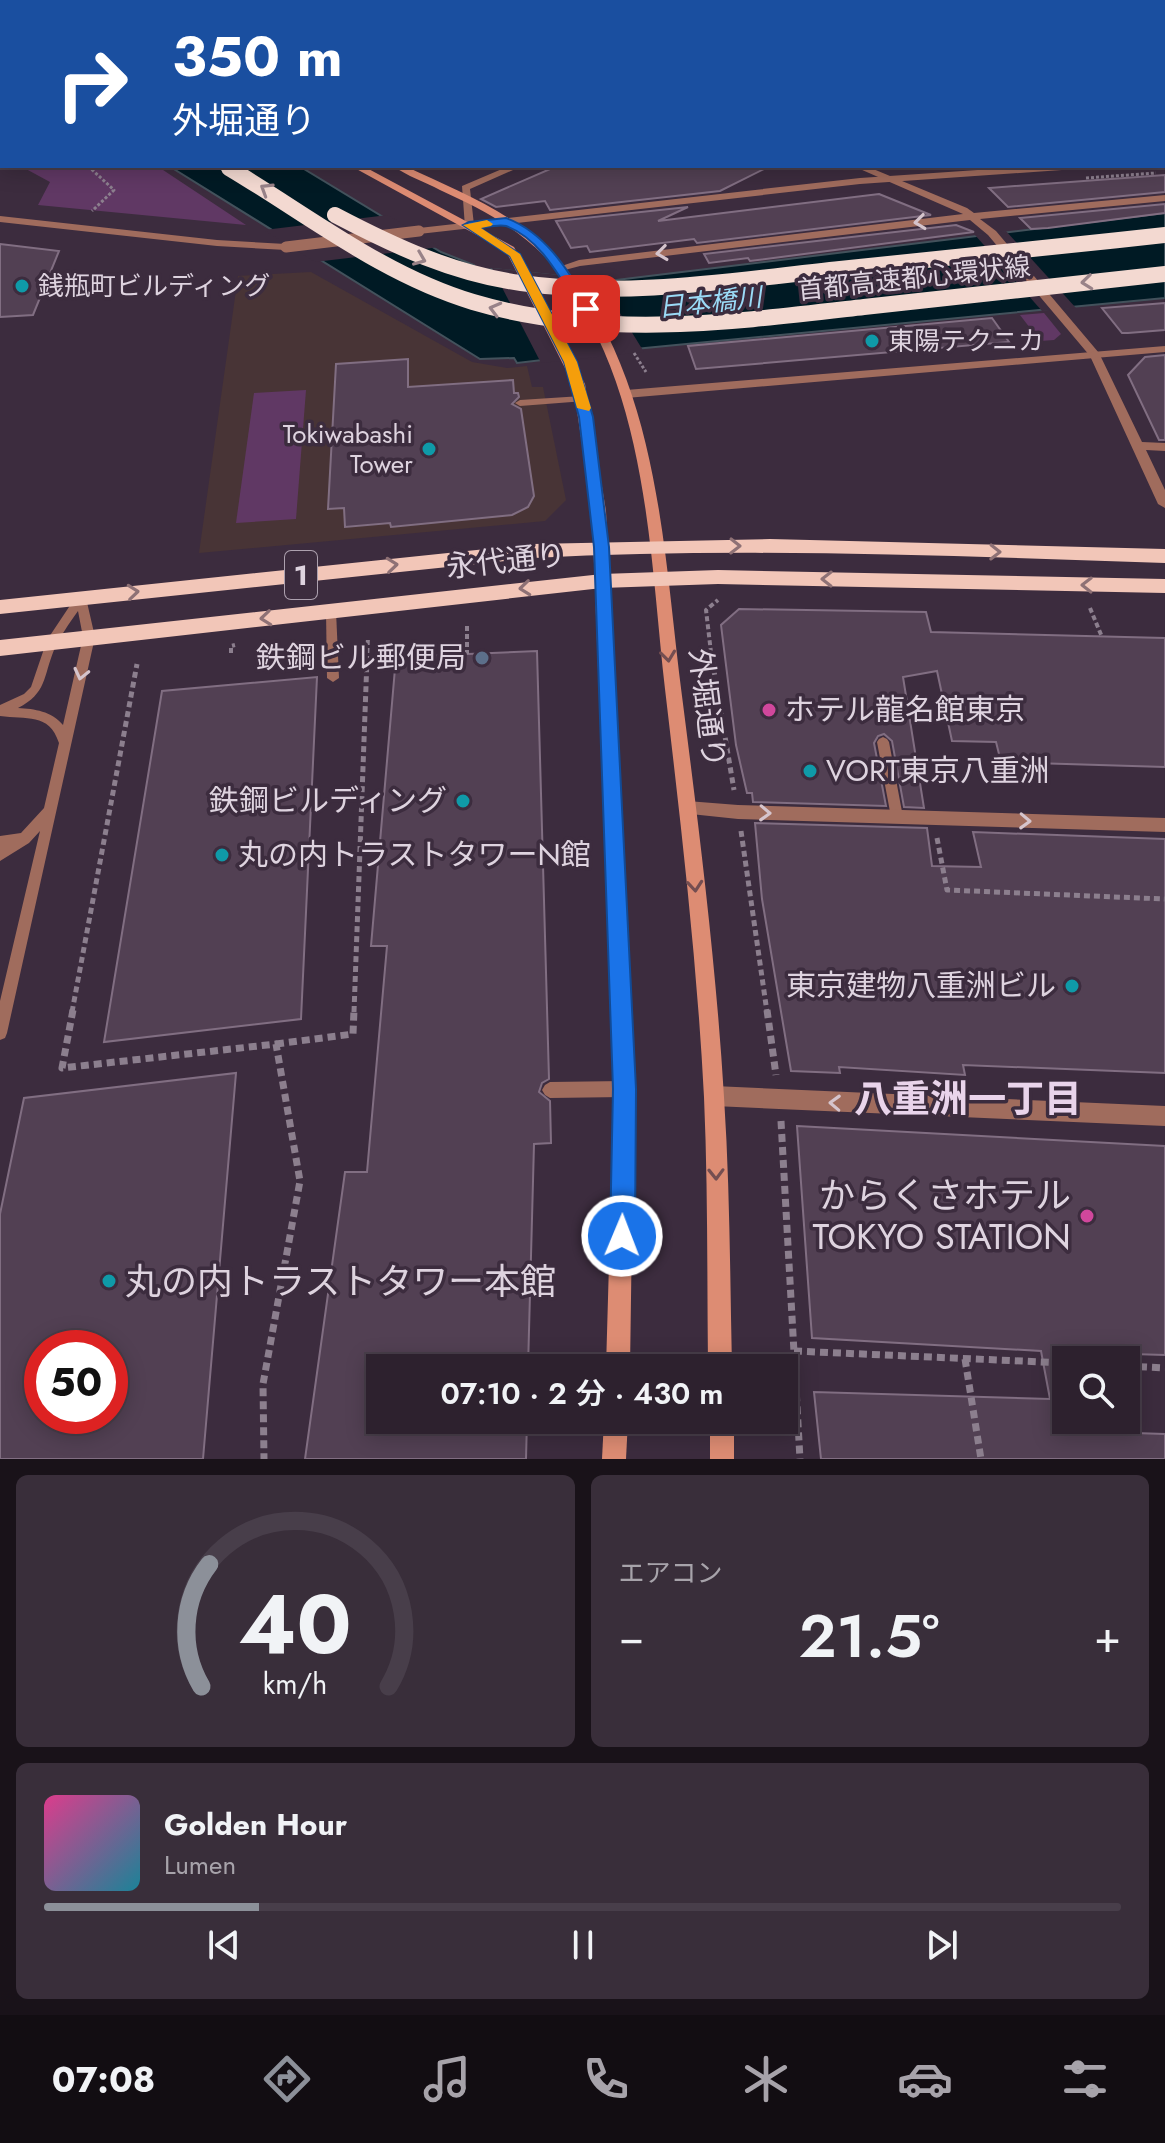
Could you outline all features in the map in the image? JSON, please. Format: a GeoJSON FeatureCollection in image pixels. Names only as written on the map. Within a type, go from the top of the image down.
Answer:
{"type":"FeatureCollection","features":[{"type":"Feature","properties":{"kind":"highway","name":"首都高速都心環状線"},"geometry":{"type":"LineString","coordinates":[[229,168],[373,258],[418,281],[486,307],[561,322],[636,326],[720,323],[1165,274]]}},
{"type":"Feature","properties":{"kind":"highway","name":"首都高速都心環状線"},"geometry":{"type":"LineString","coordinates":[[257,168],[348,223],[416,258],[487,278],[563,288],[637,289],[702,284],[1165,235]]}},
{"type":"Feature","properties":{"kind":"highway","name":"永代通り"},"geometry":{"type":"LineString","coordinates":[[0,607],[533,551],[601,547],[657,545],[1165,556]]}},
{"type":"Feature","properties":{"kind":"highway","name":"永代通り"},"geometry":{"type":"LineString","coordinates":[[0,648],[602,581],[661,578],[1165,586]]}},
{"type":"Feature","properties":{"kind":"main road"},"geometry":{"type":"LineString","coordinates":[[360,168],[469,225],[514,254],[571,362],[582,399],[599,511],[624,1089],[618,1354]]}},
{"type":"Feature","properties":{"kind":"main road","name":"外堀通り"},"geometry":{"type":"LineString","coordinates":[[402,168],[533,238],[561,268],[613,358],[626,394],[657,545],[687,808],[714,1096],[720,1354]]}},
{"type":"Feature","properties":{"kind":"main road"},"geometry":{"type":"LineString","coordinates":[[614,1459],[615,1434]]}},
{"type":"Feature","properties":{"kind":"main road"},"geometry":{"type":"LineString","coordinates":[[722,1434],[722,1459]]}},
{"type":"Feature","properties":{"kind":"street"},"geometry":{"type":"LineString","coordinates":[[469,225],[465,188],[512,168]]}},
{"type":"Feature","properties":{"kind":"street"},"geometry":{"type":"LineString","coordinates":[[863,168],[974,216],[992,233],[1095,355],[1165,504]]}},
{"type":"Feature","properties":{"kind":"street"},"geometry":{"type":"LineString","coordinates":[[886,168],[889,179]]}},
{"type":"Feature","properties":{"kind":"street"},"geometry":{"type":"LineString","coordinates":[[0,219],[217,243],[286,247],[889,179],[1047,168]]}},
{"type":"Feature","properties":{"kind":"street"},"geometry":{"type":"LineString","coordinates":[[561,268],[579,263],[974,216],[1165,198]]}},
{"type":"Feature","properties":{"kind":"street"},"geometry":{"type":"LineString","coordinates":[[626,394],[1165,349]]}},
{"type":"Feature","properties":{"kind":"street"},"geometry":{"type":"LineString","coordinates":[[1138,446],[1165,447]]}},
{"type":"Feature","properties":{"kind":"street"},"geometry":{"type":"LineString","coordinates":[[687,808],[1165,825]]}},
{"type":"Feature","properties":{"kind":"street"},"geometry":{"type":"LineString","coordinates":[[714,1096],[1165,1116]]}},
{"type":"Feature","properties":{"kind":"lane"},"geometry":{"type":"LineString","coordinates":[[520,403],[582,399]]}},
{"type":"Feature","properties":{"kind":"lane"},"geometry":{"type":"LineString","coordinates":[[0,1033],[89,637],[81,598]]}},
{"type":"Feature","properties":{"kind":"lane"},"geometry":{"type":"LineString","coordinates":[[0,711],[18,704],[36,689],[43,678],[52,642],[81,598]]}},
{"type":"Feature","properties":{"kind":"lane"},"geometry":{"type":"LineString","coordinates":[[331,611],[333,678]]}},
{"type":"Feature","properties":{"kind":"lane"},"geometry":{"type":"LineString","coordinates":[[0,711],[49,717],[62,732],[65,744]]}},
{"type":"Feature","properties":{"kind":"lane"},"geometry":{"type":"LineString","coordinates":[[883,742],[897,817]]}},
{"type":"Feature","properties":{"kind":"lane"},"geometry":{"type":"LineString","coordinates":[[0,855],[24,839],[50,810]]}},
{"type":"Feature","properties":{"kind":"lane"},"geometry":{"type":"LineString","coordinates":[[0,842],[24,839]]}},
{"type":"Feature","properties":{"kind":"lane"},"geometry":{"type":"LineString","coordinates":[[550,1090],[624,1089]]}},
{"type":"Feature","properties":{"kind":"path"},"geometry":{"type":"LineString","coordinates":[[89,214],[114,190],[90,168]]}},
{"type":"Feature","properties":{"kind":"path"},"geometry":{"type":"LineString","coordinates":[[721,599],[713,601],[706,610],[706,624],[738,812],[779,1101],[800,1459]]}},
{"type":"Feature","properties":{"kind":"path"},"geometry":{"type":"LineString","coordinates":[[1090,608],[1102,637]]}},
{"type":"Feature","properties":{"kind":"path"},"geometry":{"type":"LineString","coordinates":[[467,626],[467,654]]}},
{"type":"Feature","properties":{"kind":"path"},"geometry":{"type":"LineString","coordinates":[[137,664],[62,1068],[353,1034],[368,637]]}},
{"type":"Feature","properties":{"kind":"path"},"geometry":{"type":"LineString","coordinates":[[933,818],[947,890],[1165,899]]}},
{"type":"Feature","properties":{"kind":"path"},"geometry":{"type":"LineString","coordinates":[[264,1459],[263,1384],[300,1181],[276,1044]]}},
{"type":"Feature","properties":{"kind":"path"},"geometry":{"type":"LineString","coordinates":[[794,1351],[1052,1362]]}},
{"type":"Feature","properties":{"kind":"path"},"geometry":{"type":"LineString","coordinates":[[965,1359],[981,1459]]}},
{"type":"Feature","properties":{"kind":"path"},"geometry":{"type":"LineString","coordinates":[[1140,1367],[1165,1368]]}},
{"type":"Feature","properties":{"kind":"shaded area"},"geometry":{"type":"Polygon","coordinates":[[[160,168],[246,225],[38,205],[50,182],[26,169],[160,168]]]}},
{"type":"Feature","properties":{"kind":"shaded area"},"geometry":{"type":"Polygon","coordinates":[[[311,272],[472,362],[507,368],[527,366],[532,387],[543,387],[566,500],[545,521],[199,553],[238,276],[311,272]]]}},
{"type":"Feature","properties":{"kind":"shaded area"},"geometry":{"type":"Polygon","coordinates":[[[1044,313],[1061,334],[1054,340],[1040,341],[1020,315],[1044,313]]]}},
{"type":"Feature","properties":{"kind":"shaded area"},"geometry":{"type":"Polygon","coordinates":[[[306,390],[296,519],[236,523],[254,393],[306,390]]]}},
{"type":"Feature","properties":{"kind":"water","name":"日本橋川"},"geometry":{"type":"Polygon","coordinates":[[[172,168],[302,168],[441,252],[474,265],[477,271],[494,269],[608,281],[1165,213],[1165,298],[517,363],[514,358],[480,359],[172,168]]]}},
{"type":"Feature","properties":{"kind":"pier"},"geometry":{"type":"Polygon","coordinates":[[[388,215],[440,247],[315,262],[264,230],[388,215]]]}},
{"type":"Feature","properties":{"kind":"pier"},"geometry":{"type":"Polygon","coordinates":[[[1006,231],[1076,308],[1042,311],[975,235],[1006,231]]]}},
{"type":"Feature","properties":{"kind":"pier"},"geometry":{"type":"Polygon","coordinates":[[[492,268],[599,279],[644,352],[541,363],[492,268]]]}},
{"type":"Feature","properties":{"kind":"building"},"geometry":{"type":"Polygon","coordinates":[[[552,168],[766,168],[720,191],[550,210],[545,201],[496,207],[481,199],[552,168]]]}},
{"type":"Feature","properties":{"kind":"building"},"geometry":{"type":"Polygon","coordinates":[[[1165,175],[1165,192],[1008,207],[989,188],[1165,175]]]}},
{"type":"Feature","properties":{"kind":"building"},"geometry":{"type":"Polygon","coordinates":[[[879,194],[931,215],[697,243],[694,239],[590,252],[587,246],[571,248],[556,221],[688,207],[658,221],[879,194]]]}},
{"type":"Feature","properties":{"kind":"building"},"geometry":{"type":"Polygon","coordinates":[[[1165,204],[1165,213],[1048,228],[1031,229],[1020,218],[1165,204]]]}},
{"type":"Feature","properties":{"kind":"building"},"geometry":{"type":"Polygon","coordinates":[[[956,225],[974,232],[750,261],[748,258],[709,263],[704,254],[956,225]]]}},
{"type":"Feature","properties":{"kind":"building","name":"銭瓶町ビルディング"},"geometry":{"type":"Polygon","coordinates":[[[0,244],[59,251],[33,315],[0,317],[0,244]]]}},
{"type":"Feature","properties":{"kind":"building"},"geometry":{"type":"Polygon","coordinates":[[[1165,303],[1165,330],[1128,333],[1122,333],[1102,308],[1165,303]]]}},
{"type":"Feature","properties":{"kind":"building","name":"東陽テクニカ"},"geometry":{"type":"Polygon","coordinates":[[[992,318],[1009,342],[696,369],[688,346],[992,318]]]}},
{"type":"Feature","properties":{"kind":"building"},"geometry":{"type":"Polygon","coordinates":[[[1165,355],[1165,440],[1159,440],[1128,375],[1145,357],[1165,355]]]}},
{"type":"Feature","properties":{"kind":"building","name":"Tokiwabashi Tower"},"geometry":{"type":"Polygon","coordinates":[[[408,359],[408,387],[513,380],[514,393],[518,393],[519,397],[512,404],[521,409],[534,496],[528,507],[512,515],[391,527],[390,523],[345,527],[344,508],[328,509],[336,364],[408,359]]]}},
{"type":"Feature","properties":{"kind":"building"},"geometry":{"type":"Polygon","coordinates":[[[739,609],[926,612],[931,632],[1165,638],[1165,767],[1001,762],[996,742],[952,741],[937,671],[903,677],[924,808],[904,807],[892,741],[884,734],[878,736],[874,743],[886,806],[753,802],[752,793],[747,793],[736,745],[721,625],[739,609]]]}},
{"type":"Feature","properties":{"kind":"building","name":"鉄鋼ビルディング"},"geometry":{"type":"Polygon","coordinates":[[[537,651],[549,1079],[542,1083],[539,1092],[550,1101],[551,1143],[534,1144],[528,1354],[366,1354],[366,1434],[527,1434],[526,1459],[305,1459],[345,1172],[367,1172],[387,946],[371,946],[396,657],[537,651]]]}},
{"type":"Feature","properties":{"kind":"building","name":"丸の内トラストタワーN館"},"geometry":{"type":"Polygon","coordinates":[[[317,677],[301,1019],[104,1042],[162,691],[317,677]]]}},
{"type":"Feature","properties":{"kind":"building"},"geometry":{"type":"Polygon","coordinates":[[[755,823],[927,828],[932,866],[981,867],[973,832],[1165,839],[1165,1073],[963,1065],[965,1075],[839,1067],[840,1073],[791,1071],[762,899],[755,823]]]}},
{"type":"Feature","properties":{"kind":"building","name":"丸の内トラストタワー本館"},"geometry":{"type":"Polygon","coordinates":[[[236,1073],[203,1459],[0,1459],[0,1214],[24,1098],[236,1073]]]}},
{"type":"Feature","properties":{"kind":"building"},"geometry":{"type":"Polygon","coordinates":[[[797,1126],[1165,1146],[1165,1355],[1140,1354],[1140,1346],[1052,1346],[1052,1434],[1165,1434],[1165,1459],[821,1459],[814,1392],[1050,1399],[1041,1351],[812,1338],[797,1126]]]}},
{"type":"Feature","properties":{"kind":"slow traffic"},"geometry":{"type":"LineString","coordinates":[[487,224],[469,225],[514,254],[571,362],[584,408]]}},
{"type":"Feature","properties":{"kind":"place","name":"銭瓶町ビルディング"},"geometry":{"type":"Point","coordinates":[22,286]}},
{"type":"Feature","properties":{"kind":"place","name":"東陽テクニカ"},"geometry":{"type":"Point","coordinates":[872,341]}},
{"type":"Feature","properties":{"kind":"place","name":"Tokiwabashi Tower"},"geometry":{"type":"Point","coordinates":[429,449]}},
{"type":"Feature","properties":{"kind":"place","name":"鉄鋼ビル郵便局"},"geometry":{"type":"Point","coordinates":[482,658]}},
{"type":"Feature","properties":{"kind":"place","name":"ホテル龍名館東京"},"geometry":{"type":"Point","coordinates":[769,710]}},
{"type":"Feature","properties":{"kind":"place","name":"VORT東京八重洲"},"geometry":{"type":"Point","coordinates":[810,771]}},
{"type":"Feature","properties":{"kind":"place","name":"鉄鋼ビルディング"},"geometry":{"type":"Point","coordinates":[463,801]}},
{"type":"Feature","properties":{"kind":"place","name":"丸の内トラストタワーN館"},"geometry":{"type":"Point","coordinates":[222,855]}},
{"type":"Feature","properties":{"kind":"place","name":"東京建物八重洲ビル"},"geometry":{"type":"Point","coordinates":[1072,986]}},
{"type":"Feature","properties":{"kind":"place","name":"からくさホテル TOKYO STATION"},"geometry":{"type":"Point","coordinates":[1087,1216]}},
{"type":"Feature","properties":{"kind":"place","name":"丸の内トラストタワー本館"},"geometry":{"type":"Point","coordinates":[109,1281]}},
{"type":"Feature","properties":{"kind":"district","name":"八重洲一丁目"},"geometry":{"type":"Point","coordinates":[968,1099]}},
{"type":"Feature","properties":{"kind":"route"},"geometry":{"type":"LineString","coordinates":[[586,309],[561,268],[533,238],[506,222],[469,225],[514,254],[571,362],[586,417],[601,547],[624,1089],[622,1236]]}}]}
